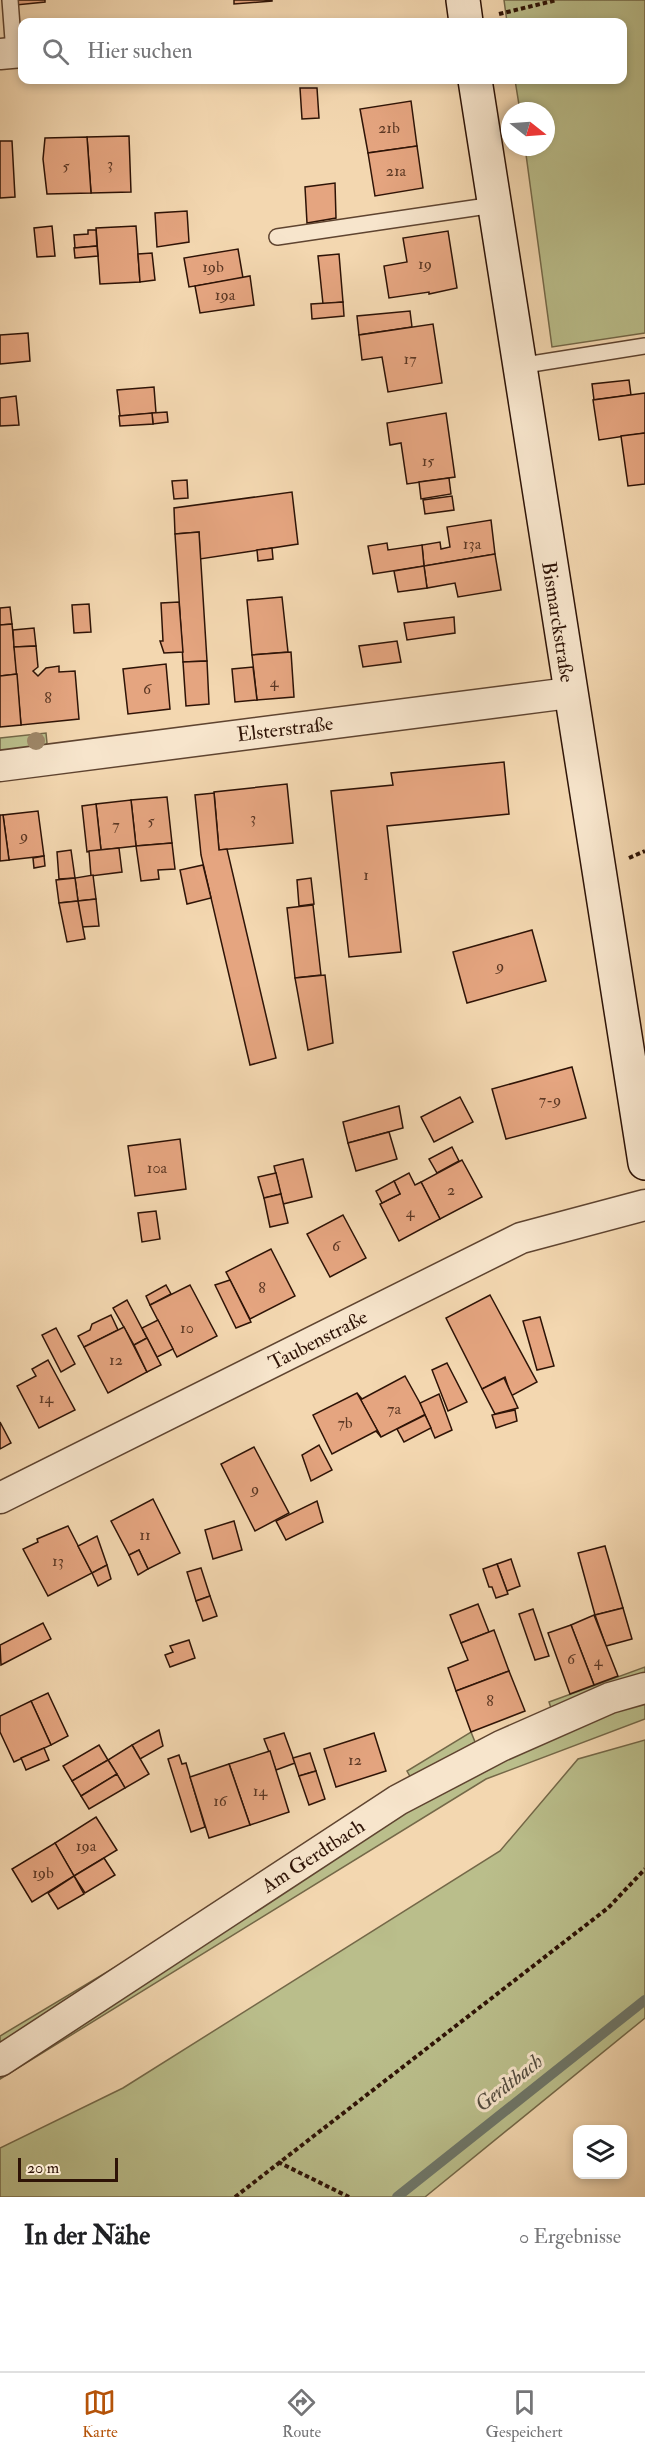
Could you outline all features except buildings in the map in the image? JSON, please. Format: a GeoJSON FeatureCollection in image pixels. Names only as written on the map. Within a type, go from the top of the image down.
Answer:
{"type":"FeatureCollection","features":[{"type":"Feature","properties":{"kind":"main road"},"geometry":{"type":"LineString","coordinates":[[463,0],[465,18]]}},
{"type":"Feature","properties":{"kind":"main road","name":"Bismarckstraße"},"geometry":{"type":"LineString","coordinates":[[476,84],[569,693],[645,1163]]}},
{"type":"Feature","properties":{"kind":"street","name":"Elsterstraße"},"geometry":{"type":"LineString","coordinates":[[0,766],[569,693]]}},
{"type":"Feature","properties":{"kind":"street","name":"Taubenstraße"},"geometry":{"type":"LineString","coordinates":[[0,1498],[521,1238],[645,1205]]}},
{"type":"Feature","properties":{"kind":"street","name":"Am Gerdtbach"},"geometry":{"type":"LineString","coordinates":[[0,2061],[398,1800],[501,1746],[610,1698],[645,1688]]}},
{"type":"Feature","properties":{"kind":"lane"},"geometry":{"type":"LineString","coordinates":[[10,0],[12,53]]}},
{"type":"Feature","properties":{"kind":"lane"},"geometry":{"type":"LineString","coordinates":[[277,237],[494,205]]}},
{"type":"Feature","properties":{"kind":"lane"},"geometry":{"type":"LineString","coordinates":[[519,366],[645,346]]}},
{"type":"Feature","properties":{"kind":"path"},"geometry":{"type":"LineString","coordinates":[[483,18],[557,0]]}},
{"type":"Feature","properties":{"kind":"path"},"geometry":{"type":"LineString","coordinates":[[235,2197],[608,1908],[645,1869]]}},
{"type":"Feature","properties":{"kind":"path"},"geometry":{"type":"LineString","coordinates":[[278,2162],[349,2197]]}},
{"type":"Feature","properties":{"kind":"green space"},"geometry":{"type":"Polygon","coordinates":[[[504,0],[645,0],[645,333],[552,347],[526,156],[555,156],[555,102],[519,102],[516,84],[627,84],[627,18],[506,18],[504,0]]]}},
{"type":"Feature","properties":{"kind":"green space"},"geometry":{"type":"Polygon","coordinates":[[[46,733],[47,743],[44,748],[0,753],[0,738],[46,733]]]}},
{"type":"Feature","properties":{"kind":"green space"},"geometry":{"type":"Polygon","coordinates":[[[645,1667],[645,1679],[552,1711],[549,1702],[645,1667]]]}},
{"type":"Feature","properties":{"kind":"green space"},"geometry":{"type":"Polygon","coordinates":[[[645,1702],[645,1719],[486,1779],[0,2079],[0,2068],[448,1786],[613,1712],[645,1702]]]}},
{"type":"Feature","properties":{"kind":"green space"},"geometry":{"type":"Polygon","coordinates":[[[471,1732],[475,1742],[412,1780],[407,1771],[471,1732]]]}},
{"type":"Feature","properties":{"kind":"green space"},"geometry":{"type":"Polygon","coordinates":[[[645,1740],[645,2018],[425,2197],[0,2197],[0,2148],[123,2088],[500,1851],[578,1759],[645,1740]]]}},
{"type":"Feature","properties":{"kind":"green space"},"geometry":{"type":"Polygon","coordinates":[[[204,1914],[0,2051],[0,2036],[204,1914]]]}},
{"type":"Feature","properties":{"kind":"waterway","name":"Gerdtbach"},"geometry":{"type":"LineString","coordinates":[[397,2197],[645,2000]]}}]}
